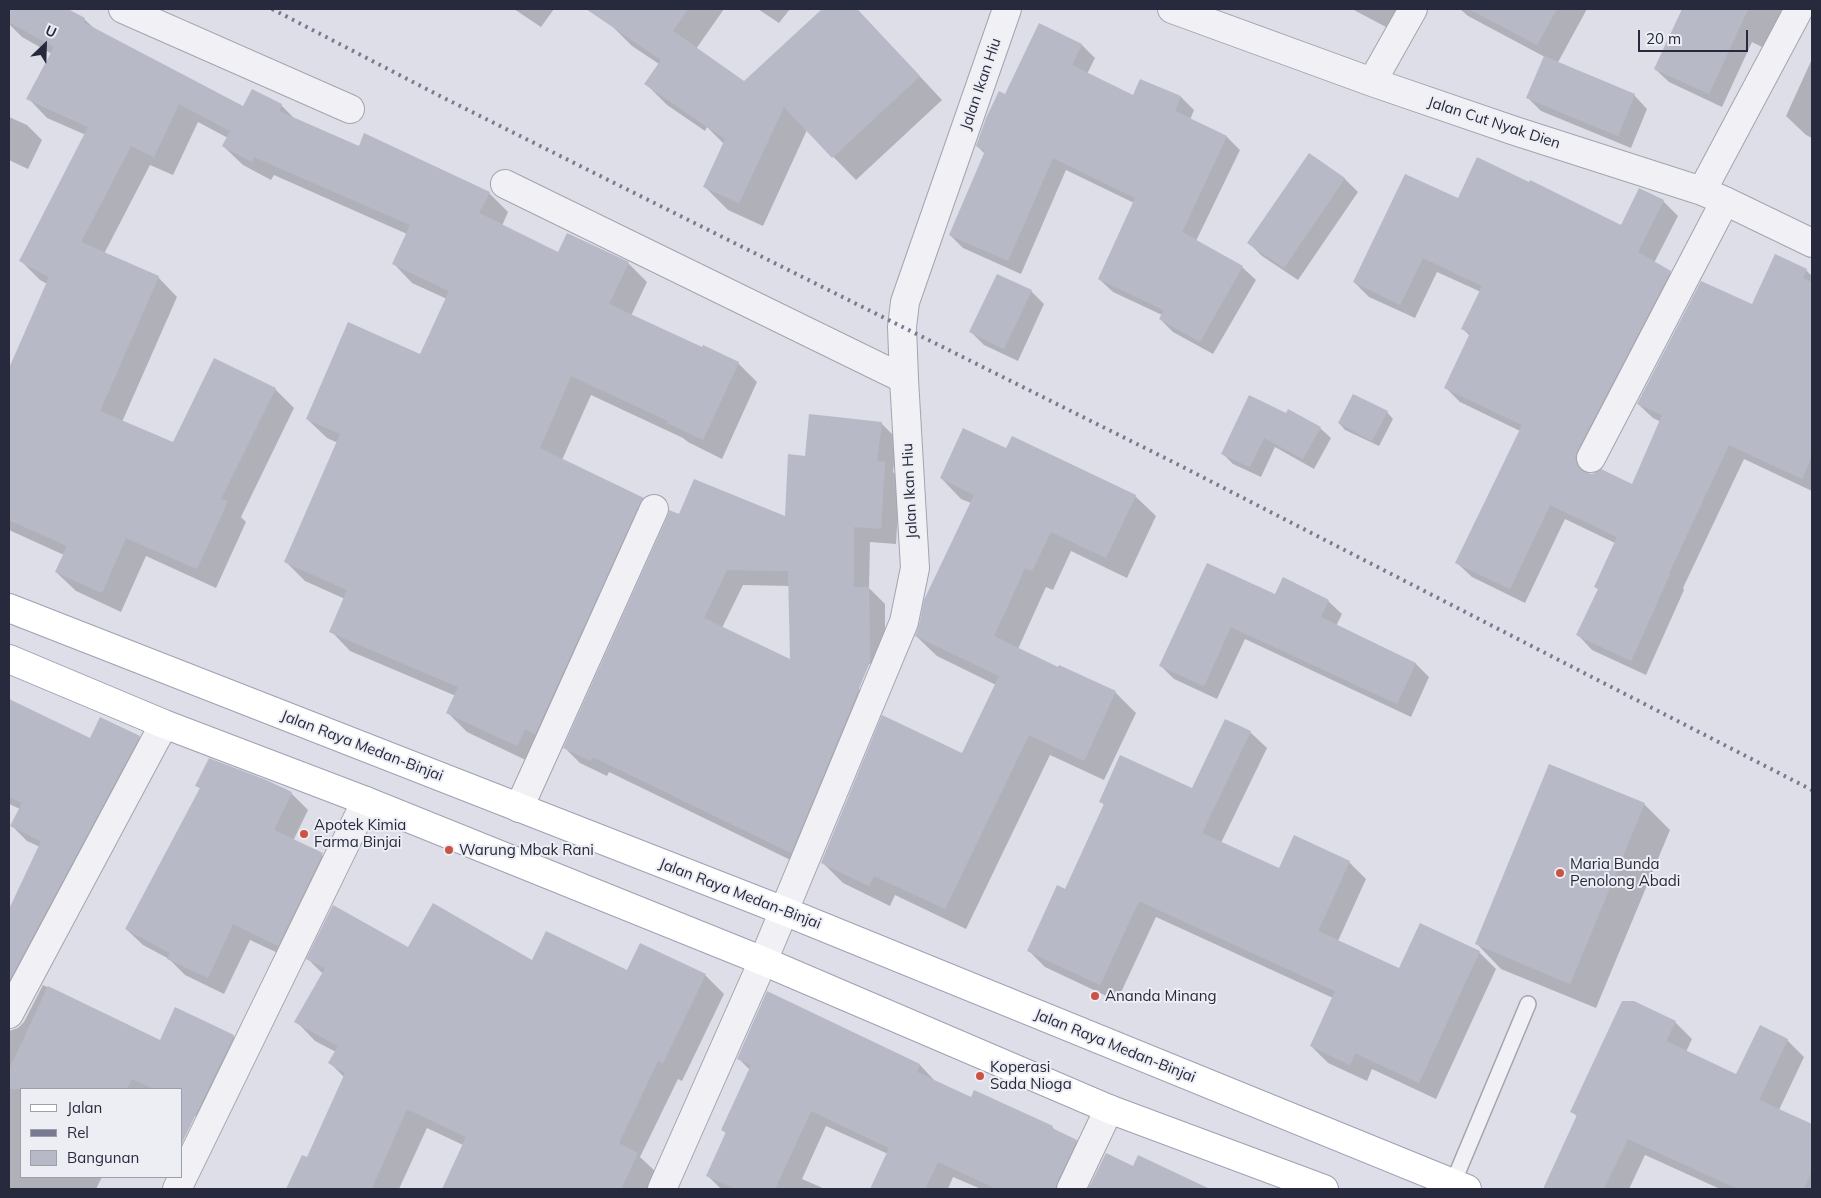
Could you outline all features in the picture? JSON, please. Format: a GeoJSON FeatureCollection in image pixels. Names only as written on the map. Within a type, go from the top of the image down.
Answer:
{"type":"FeatureCollection","features":[{"type":"Feature","properties":{"kind":"main road","name":"Jalan Raya Medan-Binjai"},"geometry":{"type":"LineString","coordinates":[[9,608],[784,911],[1460,1186]]}},
{"type":"Feature","properties":{"kind":"main road"},"geometry":{"type":"LineString","coordinates":[[9,659],[164,724],[366,801],[763,962],[1109,1109],[1311,1187]]}},
{"type":"Feature","properties":{"kind":"street"},"geometry":{"type":"LineString","coordinates":[[122,9],[350,109]]}},
{"type":"Feature","properties":{"kind":"street","name":"Jalan Ikan Hiu"},"geometry":{"type":"LineString","coordinates":[[662,1189],[763,962],[904,622],[915,568],[902,327],[905,302],[1007,9]]}},
{"type":"Feature","properties":{"kind":"street"},"geometry":{"type":"LineString","coordinates":[[1372,82],[1413,9]]}},
{"type":"Feature","properties":{"kind":"street"},"geometry":{"type":"LineString","coordinates":[[1591,458],[1799,9]]}},
{"type":"Feature","properties":{"kind":"street","name":"Jalan Cut Nyak Dien"},"geometry":{"type":"LineString","coordinates":[[1189,12],[1372,82],[1714,196],[1812,243]]}},
{"type":"Feature","properties":{"kind":"street"},"geometry":{"type":"LineString","coordinates":[[505,184],[904,379]]}},
{"type":"Feature","properties":{"kind":"street"},"geometry":{"type":"LineString","coordinates":[[519,808],[654,509]]}},
{"type":"Feature","properties":{"kind":"street"},"geometry":{"type":"LineString","coordinates":[[9,1014],[164,724]]}},
{"type":"Feature","properties":{"kind":"street"},"geometry":{"type":"LineString","coordinates":[[177,1189],[366,801]]}},
{"type":"Feature","properties":{"kind":"street"},"geometry":{"type":"LineString","coordinates":[[1071,1189],[1109,1109]]}},
{"type":"Feature","properties":{"kind":"lane"},"geometry":{"type":"LineString","coordinates":[[1460,1186],[1528,1004]]}},
{"type":"Feature","properties":{"kind":"building"},"geometry":{"type":"Polygon","coordinates":[[[9,9],[68,9],[85,18],[83,22],[243,106],[252,89],[282,104],[279,111],[359,146],[364,133],[490,192],[479,213],[558,252],[567,233],[629,262],[609,304],[739,362],[703,440],[667,423],[668,421],[571,376],[540,448],[644,498],[640,503],[535,734],[525,729],[517,746],[446,713],[458,687],[329,632],[347,590],[284,562],[340,434],[306,419],[348,322],[420,354],[449,291],[392,264],[410,225],[254,157],[252,162],[222,146],[230,131],[179,104],[154,157],[131,146],[81,242],[159,276],[100,411],[173,442],[214,358],[276,388],[221,499],[228,501],[197,569],[126,538],[102,593],[55,572],[67,546],[9,520],[9,368],[49,277],[19,261],[88,127],[26,99],[54,47],[9,22],[9,9]]]}},
{"type":"Feature","properties":{"kind":"building"},"geometry":{"type":"Polygon","coordinates":[[[586,9],[688,9],[673,31],[744,81],[822,9],[857,9],[920,76],[832,158],[784,107],[739,203],[703,187],[725,139],[644,84],[661,60],[586,9]]]}},
{"type":"Feature","properties":{"kind":"building"},"geometry":{"type":"Polygon","coordinates":[[[1469,9],[1557,9],[1537,45],[1469,9]]]}},
{"type":"Feature","properties":{"kind":"building"},"geometry":{"type":"Polygon","coordinates":[[[1682,9],[1748,9],[1709,94],[1654,69],[1682,9]]]}},
{"type":"Feature","properties":{"kind":"building"},"geometry":{"type":"Polygon","coordinates":[[[1039,23],[1082,44],[1072,65],[1133,95],[1140,79],[1181,96],[1175,111],[1227,136],[1182,232],[1243,266],[1200,342],[1159,319],[1164,310],[1098,279],[1135,198],[1053,158],[1008,261],[949,235],[985,151],[976,146],[986,118],[999,91],[1005,94],[1039,23]]]}},
{"type":"Feature","properties":{"kind":"building"},"geometry":{"type":"Polygon","coordinates":[[[1544,56],[1635,94],[1618,136],[1526,98],[1544,56]]]}},
{"type":"Feature","properties":{"kind":"building"},"geometry":{"type":"Polygon","coordinates":[[[1309,153],[1345,178],[1284,268],[1247,243],[1309,153]]]}},
{"type":"Feature","properties":{"kind":"building"},"geometry":{"type":"Polygon","coordinates":[[[1477,157],[1529,182],[1530,180],[1621,225],[1639,188],[1664,200],[1638,252],[1671,271],[1577,451],[1575,458],[1578,466],[1584,472],[1592,474],[1601,469],[1632,484],[1662,415],[1637,404],[1701,281],[1752,304],[1775,254],[1807,269],[1803,278],[1812,282],[1812,456],[1802,479],[1729,445],[1669,573],[1631,661],[1576,635],[1598,589],[1594,587],[1617,537],[1550,505],[1510,589],[1455,563],[1522,425],[1444,388],[1470,333],[1461,329],[1482,286],[1423,258],[1400,305],[1353,282],[1405,174],[1458,198],[1477,157]]]}},
{"type":"Feature","properties":{"kind":"building"},"geometry":{"type":"Polygon","coordinates":[[[997,274],[1032,290],[1004,349],[969,332],[997,274]]]}},
{"type":"Feature","properties":{"kind":"building"},"geometry":{"type":"Polygon","coordinates":[[[1353,394],[1388,411],[1372,441],[1338,423],[1353,394]]]}},
{"type":"Feature","properties":{"kind":"building"},"geometry":{"type":"Polygon","coordinates":[[[1249,395],[1286,413],[1288,409],[1321,427],[1303,459],[1264,438],[1250,467],[1221,454],[1249,395]]]}},
{"type":"Feature","properties":{"kind":"building"},"geometry":{"type":"Polygon","coordinates":[[[809,414],[882,422],[877,461],[885,462],[881,529],[854,527],[854,587],[869,587],[870,662],[791,853],[593,757],[591,761],[563,748],[669,510],[679,514],[694,479],[785,516],[788,454],[805,456],[809,414]],[[727,570],[704,618],[790,659],[788,571],[727,570]]]}},
{"type":"Feature","properties":{"kind":"building"},"geometry":{"type":"Polygon","coordinates":[[[963,428],[1006,448],[1012,436],[1136,495],[1106,558],[1051,532],[1032,571],[1025,568],[994,636],[1058,667],[1059,665],[1116,691],[1084,761],[1029,735],[945,909],[874,876],[869,886],[821,863],[882,715],[962,753],[999,676],[915,636],[924,600],[974,495],[940,478],[963,428]]]}},
{"type":"Feature","properties":{"kind":"building"},"geometry":{"type":"Polygon","coordinates":[[[1207,563],[1275,594],[1283,577],[1329,600],[1321,617],[1416,663],[1397,704],[1231,627],[1204,686],[1159,666],[1207,563]]]}},
{"type":"Feature","properties":{"kind":"building"},"geometry":{"type":"Polygon","coordinates":[[[9,699],[90,738],[100,717],[140,736],[9,981],[9,909],[41,841],[10,826],[22,803],[9,797],[9,699]]]}},
{"type":"Feature","properties":{"kind":"building"},"geometry":{"type":"Polygon","coordinates":[[[1225,719],[1251,731],[1202,833],[1279,868],[1294,835],[1350,861],[1318,931],[1399,968],[1420,923],[1480,951],[1419,1083],[1355,1053],[1350,1065],[1310,1046],[1335,991],[1139,901],[1100,985],[1027,951],[1057,885],[1065,889],[1104,804],[1099,802],[1120,755],[1192,788],[1225,719]]]}},
{"type":"Feature","properties":{"kind":"building"},"geometry":{"type":"Polygon","coordinates":[[[209,758],[292,792],[274,830],[323,853],[278,946],[233,924],[208,978],[167,959],[170,953],[125,929],[200,788],[195,786],[209,758]]]}},
{"type":"Feature","properties":{"kind":"building","name":"Maria Bunda Penolong Abadi"},"geometry":{"type":"Polygon","coordinates":[[[1549,764],[1645,803],[1570,984],[1475,944],[1549,764]]]}},
{"type":"Feature","properties":{"kind":"building"},"geometry":{"type":"Polygon","coordinates":[[[433,903],[532,960],[546,931],[627,970],[640,943],[706,974],[663,1063],[658,1061],[619,1143],[638,1153],[621,1189],[442,1189],[466,1137],[407,1109],[372,1188],[375,1189],[286,1189],[302,1155],[307,1157],[345,1073],[328,1063],[338,1046],[294,1022],[325,968],[306,959],[333,905],[408,947],[433,903]]]}},
{"type":"Feature","properties":{"kind":"building"},"geometry":{"type":"Polygon","coordinates":[[[48,986],[160,1040],[175,1007],[234,1035],[182,1143],[182,1088],[152,1088],[132,1079],[128,1088],[9,1089],[9,1070],[48,986]]]}},
{"type":"Feature","properties":{"kind":"building"},"geometry":{"type":"Polygon","coordinates":[[[767,991],[920,1064],[917,1072],[971,1097],[974,1090],[1053,1126],[1052,1128],[1077,1140],[1057,1182],[1056,1189],[997,1189],[938,1162],[925,1189],[870,1189],[889,1148],[811,1111],[775,1189],[736,1189],[706,1176],[726,1132],[721,1130],[751,1065],[737,1059],[767,991]]]}},
{"type":"Feature","properties":{"kind":"building"},"geometry":{"type":"Polygon","coordinates":[[[1622,1001],[1634,1001],[1676,1021],[1666,1041],[1736,1074],[1760,1025],[1788,1039],[1759,1100],[1812,1124],[1812,1170],[1804,1189],[1738,1189],[1628,1139],[1604,1189],[1543,1189],[1577,1115],[1570,1112],[1622,1001]]]}},
{"type":"Feature","properties":{"kind":"building"},"geometry":{"type":"Polygon","coordinates":[[[1106,1153],[1133,1166],[1138,1155],[1210,1189],[1088,1189],[1106,1153]]]}},
{"type":"Feature","properties":{"kind":"railway"},"geometry":{"type":"LineString","coordinates":[[272,9],[442,97],[1175,463],[1812,790]]}},
{"type":"Feature","properties":{"kind":"place","name":"Apotek Kimia Farma Binjai"},"geometry":{"type":"Point","coordinates":[304,834]}},
{"type":"Feature","properties":{"kind":"place","name":"Warung Mbak Rani"},"geometry":{"type":"Point","coordinates":[449,850]}},
{"type":"Feature","properties":{"kind":"place","name":"Maria Bunda Penolong Abadi"},"geometry":{"type":"Point","coordinates":[1560,873]}},
{"type":"Feature","properties":{"kind":"place","name":"Ananda Minang"},"geometry":{"type":"Point","coordinates":[1095,996]}},
{"type":"Feature","properties":{"kind":"place","name":"Koperasi Sada Nioga"},"geometry":{"type":"Point","coordinates":[980,1076]}}]}
